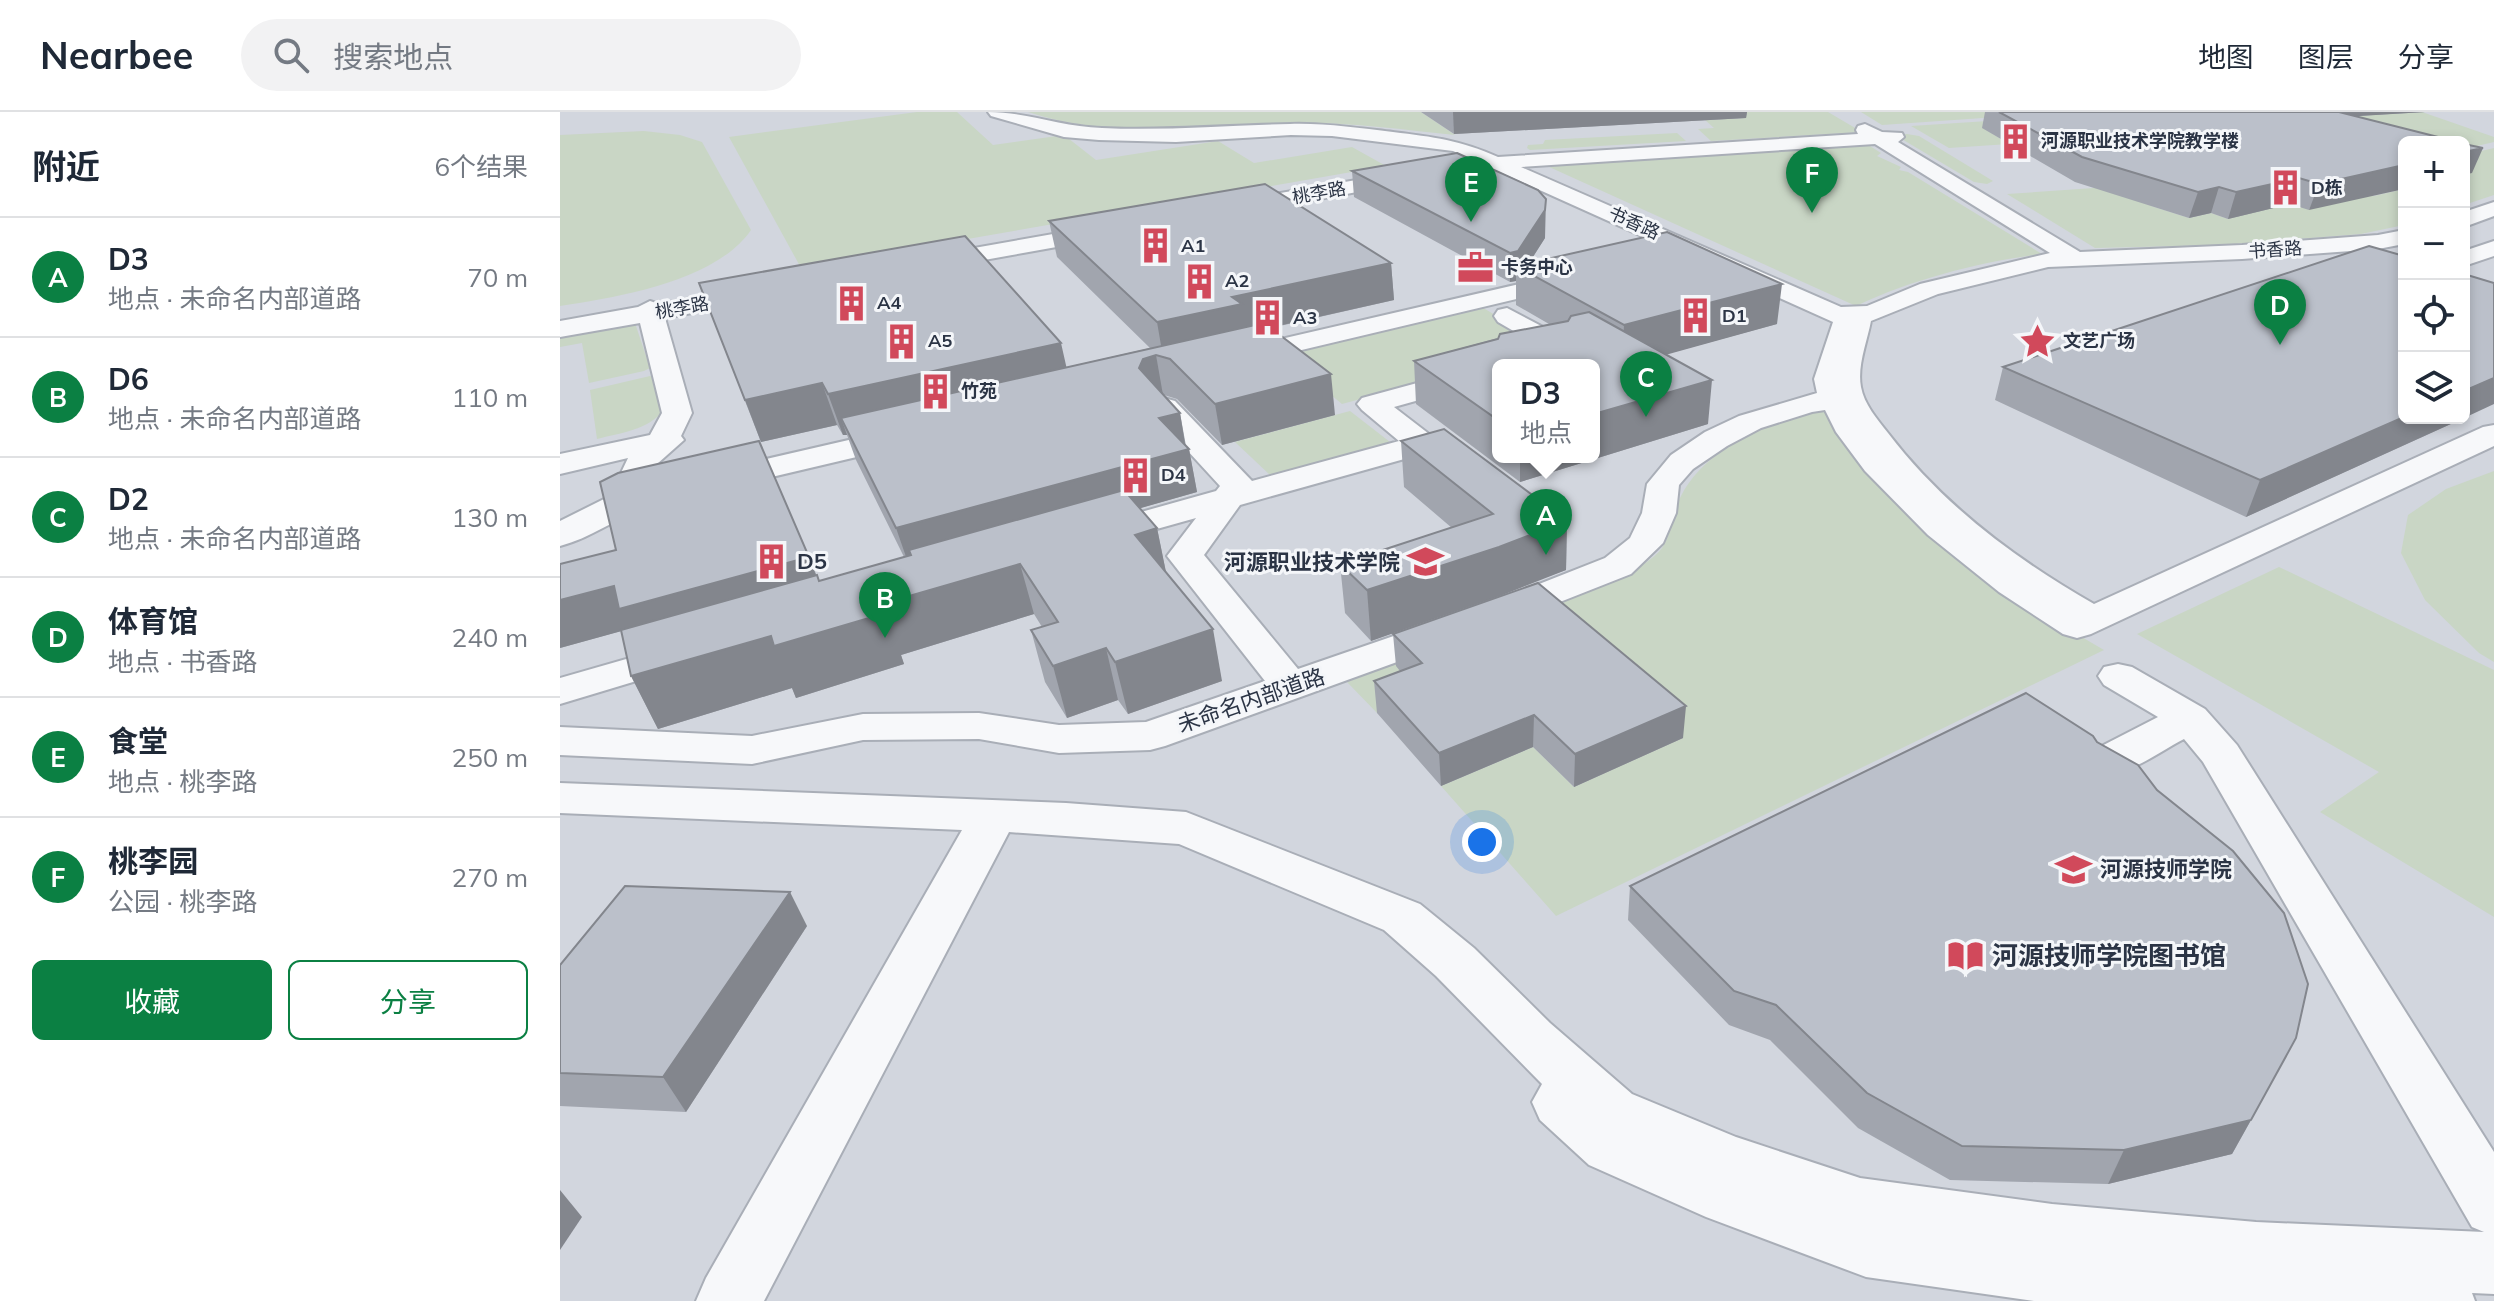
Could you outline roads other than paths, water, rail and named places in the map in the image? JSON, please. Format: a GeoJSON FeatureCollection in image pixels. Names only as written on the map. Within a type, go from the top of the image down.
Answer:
{"type":"FeatureCollection","features":[{"type":"Feature","properties":{"kind":"street","name":"书香路"},"geometry":{"type":"LineString","coordinates":[[997,112],[1064,131],[1130,136],[1291,129],[1371,133],[1457,146],[1501,160]]}},
{"type":"Feature","properties":{"kind":"street","name":"书香路"},"geometry":{"type":"LineString","coordinates":[[1008,112],[1071,128],[1133,134],[1293,127],[1377,131],[1464,144],[1848,316],[1920,286],[2014,262],[2237,249],[2398,235]]}},
{"type":"Feature","properties":{"kind":"street"},"geometry":{"type":"LineString","coordinates":[[1850,116],[2083,257]]}},
{"type":"Feature","properties":{"kind":"street","name":"桃李路"},"geometry":{"type":"LineString","coordinates":[[1207,211],[1501,160],[1884,136]]}},
{"type":"Feature","properties":{"kind":"street"},"geometry":{"type":"LineString","coordinates":[[2470,211],[2494,203]]}},
{"type":"Feature","properties":{"kind":"street"},"geometry":{"type":"LineString","coordinates":[[2470,218],[2494,209]]}},
{"type":"Feature","properties":{"kind":"street"},"geometry":{"type":"LineString","coordinates":[[898,266],[1130,225]]}},
{"type":"Feature","properties":{"kind":"street"},"geometry":{"type":"LineString","coordinates":[[1645,260],[1697,248]]}},
{"type":"Feature","properties":{"kind":"street"},"geometry":{"type":"LineString","coordinates":[[2470,257],[2494,248]]}},
{"type":"Feature","properties":{"kind":"street"},"geometry":{"type":"LineString","coordinates":[[1214,361],[1599,271]]}},
{"type":"Feature","properties":{"kind":"street","name":"桃李路"},"geometry":{"type":"LineString","coordinates":[[560,327],[789,286]]}},
{"type":"Feature","properties":{"kind":"street"},"geometry":{"type":"LineString","coordinates":[[657,310],[677,413],[668,441],[642,461],[665,490]]}},
{"type":"Feature","properties":{"kind":"street"},"geometry":{"type":"LineString","coordinates":[[1507,316],[1559,348],[1556,353],[1534,359]]}},
{"type":"Feature","properties":{"kind":"street"},"geometry":{"type":"LineString","coordinates":[[1848,316],[1843,399],[1862,447],[1945,532],[1978,559],[2077,626],[2494,434]]}},
{"type":"Feature","properties":{"kind":"street"},"geometry":{"type":"LineString","coordinates":[[1064,550],[1422,444],[1372,404],[1492,371]]}},
{"type":"Feature","properties":{"kind":"street"},"geometry":{"type":"LineString","coordinates":[[1165,393],[1238,485],[1241,498]]}},
{"type":"Feature","properties":{"kind":"street","name":"未命名内部道路"},"geometry":{"type":"LineString","coordinates":[[560,741],[752,750],[863,727],[979,726],[1059,739],[1150,736],[1514,607],[1618,566],[1645,543],[1659,513],[1663,484],[1682,462],[1716,439],[1750,422],[1808,403],[1843,399]]}},
{"type":"Feature","properties":{"kind":"street"},"geometry":{"type":"LineString","coordinates":[[560,535],[665,490],[936,426]]}},
{"type":"Feature","properties":{"kind":"street"},"geometry":{"type":"LineString","coordinates":[[560,464],[668,441]]}},
{"type":"Feature","properties":{"kind":"street"},"geometry":{"type":"LineString","coordinates":[[1241,498],[1185,556],[1302,682]]}},
{"type":"Feature","properties":{"kind":"street"},"geometry":{"type":"LineString","coordinates":[[560,691],[713,652],[560,702]]}},
{"type":"Feature","properties":{"kind":"street"},"geometry":{"type":"LineString","coordinates":[[2118,676],[2190,718],[2221,755],[2494,1207]]}},
{"type":"Feature","properties":{"kind":"street"},"geometry":{"type":"LineString","coordinates":[[2104,763],[2190,718]]}},
{"type":"Feature","properties":{"kind":"street"},"geometry":{"type":"LineString","coordinates":[[560,798],[988,826],[1063,839],[1177,850],[1392,940],[1513,1060],[1610,1146],[1728,1197],[1866,1247],[2078,1275],[2273,1293],[2442,1301]]}},
{"type":"Feature","properties":{"kind":"street"},"geometry":{"type":"LineString","coordinates":[[560,818],[1186,828],[1402,917],[1455,962],[1530,1039],[1611,1112],[1724,1160],[1860,1207],[2052,1234],[2256,1252],[2494,1263]]}},
{"type":"Feature","properties":{"kind":"street"},"geometry":{"type":"LineString","coordinates":[[729,1301],[988,826]]}},
{"type":"Feature","properties":{"kind":"place","name":"河源职业技术学院教学楼"},"geometry":{"type":"Point","coordinates":[2015,141]}},
{"type":"Feature","properties":{"kind":"place","name":"D栋"},"geometry":{"type":"Point","coordinates":[2285,188]}},
{"type":"Feature","properties":{"kind":"place","name":"桃李园"},"geometry":{"type":"Point","coordinates":[1812,213]}},
{"type":"Feature","properties":{"kind":"place","name":"食堂"},"geometry":{"type":"Point","coordinates":[1471,222]}},
{"type":"Feature","properties":{"kind":"place","name":"A1"},"geometry":{"type":"Point","coordinates":[1155,246]}},
{"type":"Feature","properties":{"kind":"place","name":"卡务中心"},"geometry":{"type":"Point","coordinates":[1475,267]}},
{"type":"Feature","properties":{"kind":"place","name":"A2"},"geometry":{"type":"Point","coordinates":[1199,281]}},
{"type":"Feature","properties":{"kind":"place","name":"A4"},"geometry":{"type":"Point","coordinates":[851,303]}},
{"type":"Feature","properties":{"kind":"place","name":"D1"},"geometry":{"type":"Point","coordinates":[1696,316]}},
{"type":"Feature","properties":{"kind":"place","name":"A3"},"geometry":{"type":"Point","coordinates":[1267,318]}},
{"type":"Feature","properties":{"kind":"place","name":"A5"},"geometry":{"type":"Point","coordinates":[902,341]}},
{"type":"Feature","properties":{"kind":"place","name":"文艺广场"},"geometry":{"type":"Point","coordinates":[2037,341]}},
{"type":"Feature","properties":{"kind":"place","name":"体育馆"},"geometry":{"type":"Point","coordinates":[2280,345]}},
{"type":"Feature","properties":{"kind":"place","name":"竹苑"},"geometry":{"type":"Point","coordinates":[935,391]}},
{"type":"Feature","properties":{"kind":"place","name":"D2"},"geometry":{"type":"Point","coordinates":[1646,417]}},
{"type":"Feature","properties":{"kind":"place","name":"D4"},"geometry":{"type":"Point","coordinates":[1135,475]}},
{"type":"Feature","properties":{"kind":"place","name":"D3"},"geometry":{"type":"Point","coordinates":[1546,555]}},
{"type":"Feature","properties":{"kind":"place","name":"D5"},"geometry":{"type":"Point","coordinates":[771,561]}},
{"type":"Feature","properties":{"kind":"place","name":"河源职业技术学院"},"geometry":{"type":"Point","coordinates":[1426,562]}},
{"type":"Feature","properties":{"kind":"place","name":"D6"},"geometry":{"type":"Point","coordinates":[885,638]}},
{"type":"Feature","properties":{"kind":"place","name":"河源技师学院"},"geometry":{"type":"Point","coordinates":[2074,869]}},
{"type":"Feature","properties":{"kind":"place","name":"河源技师学院图书馆"},"geometry":{"type":"Point","coordinates":[1966,956]}}]}
